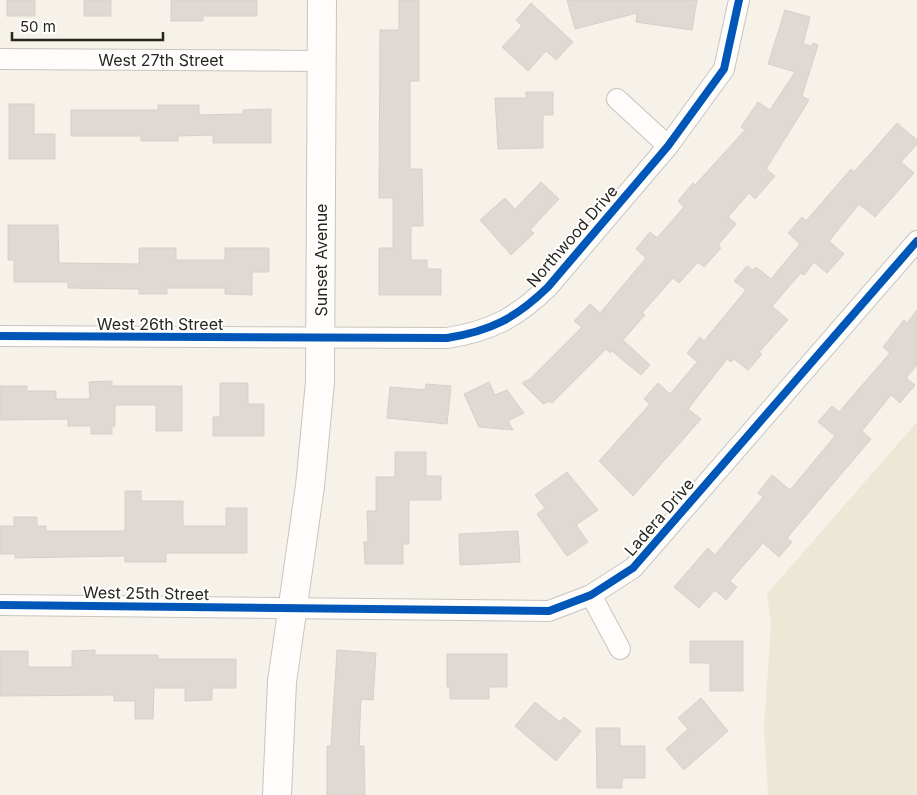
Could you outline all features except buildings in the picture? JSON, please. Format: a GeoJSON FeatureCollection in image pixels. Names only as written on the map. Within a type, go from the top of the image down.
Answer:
{"type":"FeatureCollection","features":[{"type":"Feature","properties":{"kind":"street","name":"Sunset Avenue"},"geometry":{"type":"LineString","coordinates":[[277,795],[280,708],[316,438],[321,338],[322,0]]}},
{"type":"Feature","properties":{"kind":"street","name":"Northwood Drive"},"geometry":{"type":"LineString","coordinates":[[321,338],[447,338],[472,334],[497,325],[514,316],[530,304],[548,287],[668,146],[724,69],[739,0]]}},
{"type":"Feature","properties":{"kind":"street","name":"West 27th Street"},"geometry":{"type":"LineString","coordinates":[[0,59],[322,61]]}},
{"type":"Feature","properties":{"kind":"street"},"geometry":{"type":"LineString","coordinates":[[617,99],[668,146]]}},
{"type":"Feature","properties":{"kind":"street","name":"Ladera Drive"},"geometry":{"type":"LineString","coordinates":[[292,608],[549,611],[591,596],[634,568],[917,241]]}},
{"type":"Feature","properties":{"kind":"street","name":"West 26th Street"},"geometry":{"type":"LineString","coordinates":[[0,336],[321,338]]}},
{"type":"Feature","properties":{"kind":"street"},"geometry":{"type":"LineString","coordinates":[[591,596],[620,649]]}},
{"type":"Feature","properties":{"kind":"street","name":"West 25th Street"},"geometry":{"type":"LineString","coordinates":[[0,605],[292,608]]}},
{"type":"Feature","properties":{"kind":"shaded area"},"geometry":{"type":"Polygon","coordinates":[[[917,422],[917,795],[768,795],[764,728],[771,624],[767,594],[917,422]]]}},
{"type":"Feature","properties":{"kind":"cycle path"},"geometry":{"type":"LineString","coordinates":[[0,336],[447,338],[477,331],[502,322],[525,307],[548,287],[668,146],[724,69],[739,0]]}},
{"type":"Feature","properties":{"kind":"cycle path"},"geometry":{"type":"LineString","coordinates":[[0,605],[549,611],[591,595],[633,568],[917,241]]}}]}
